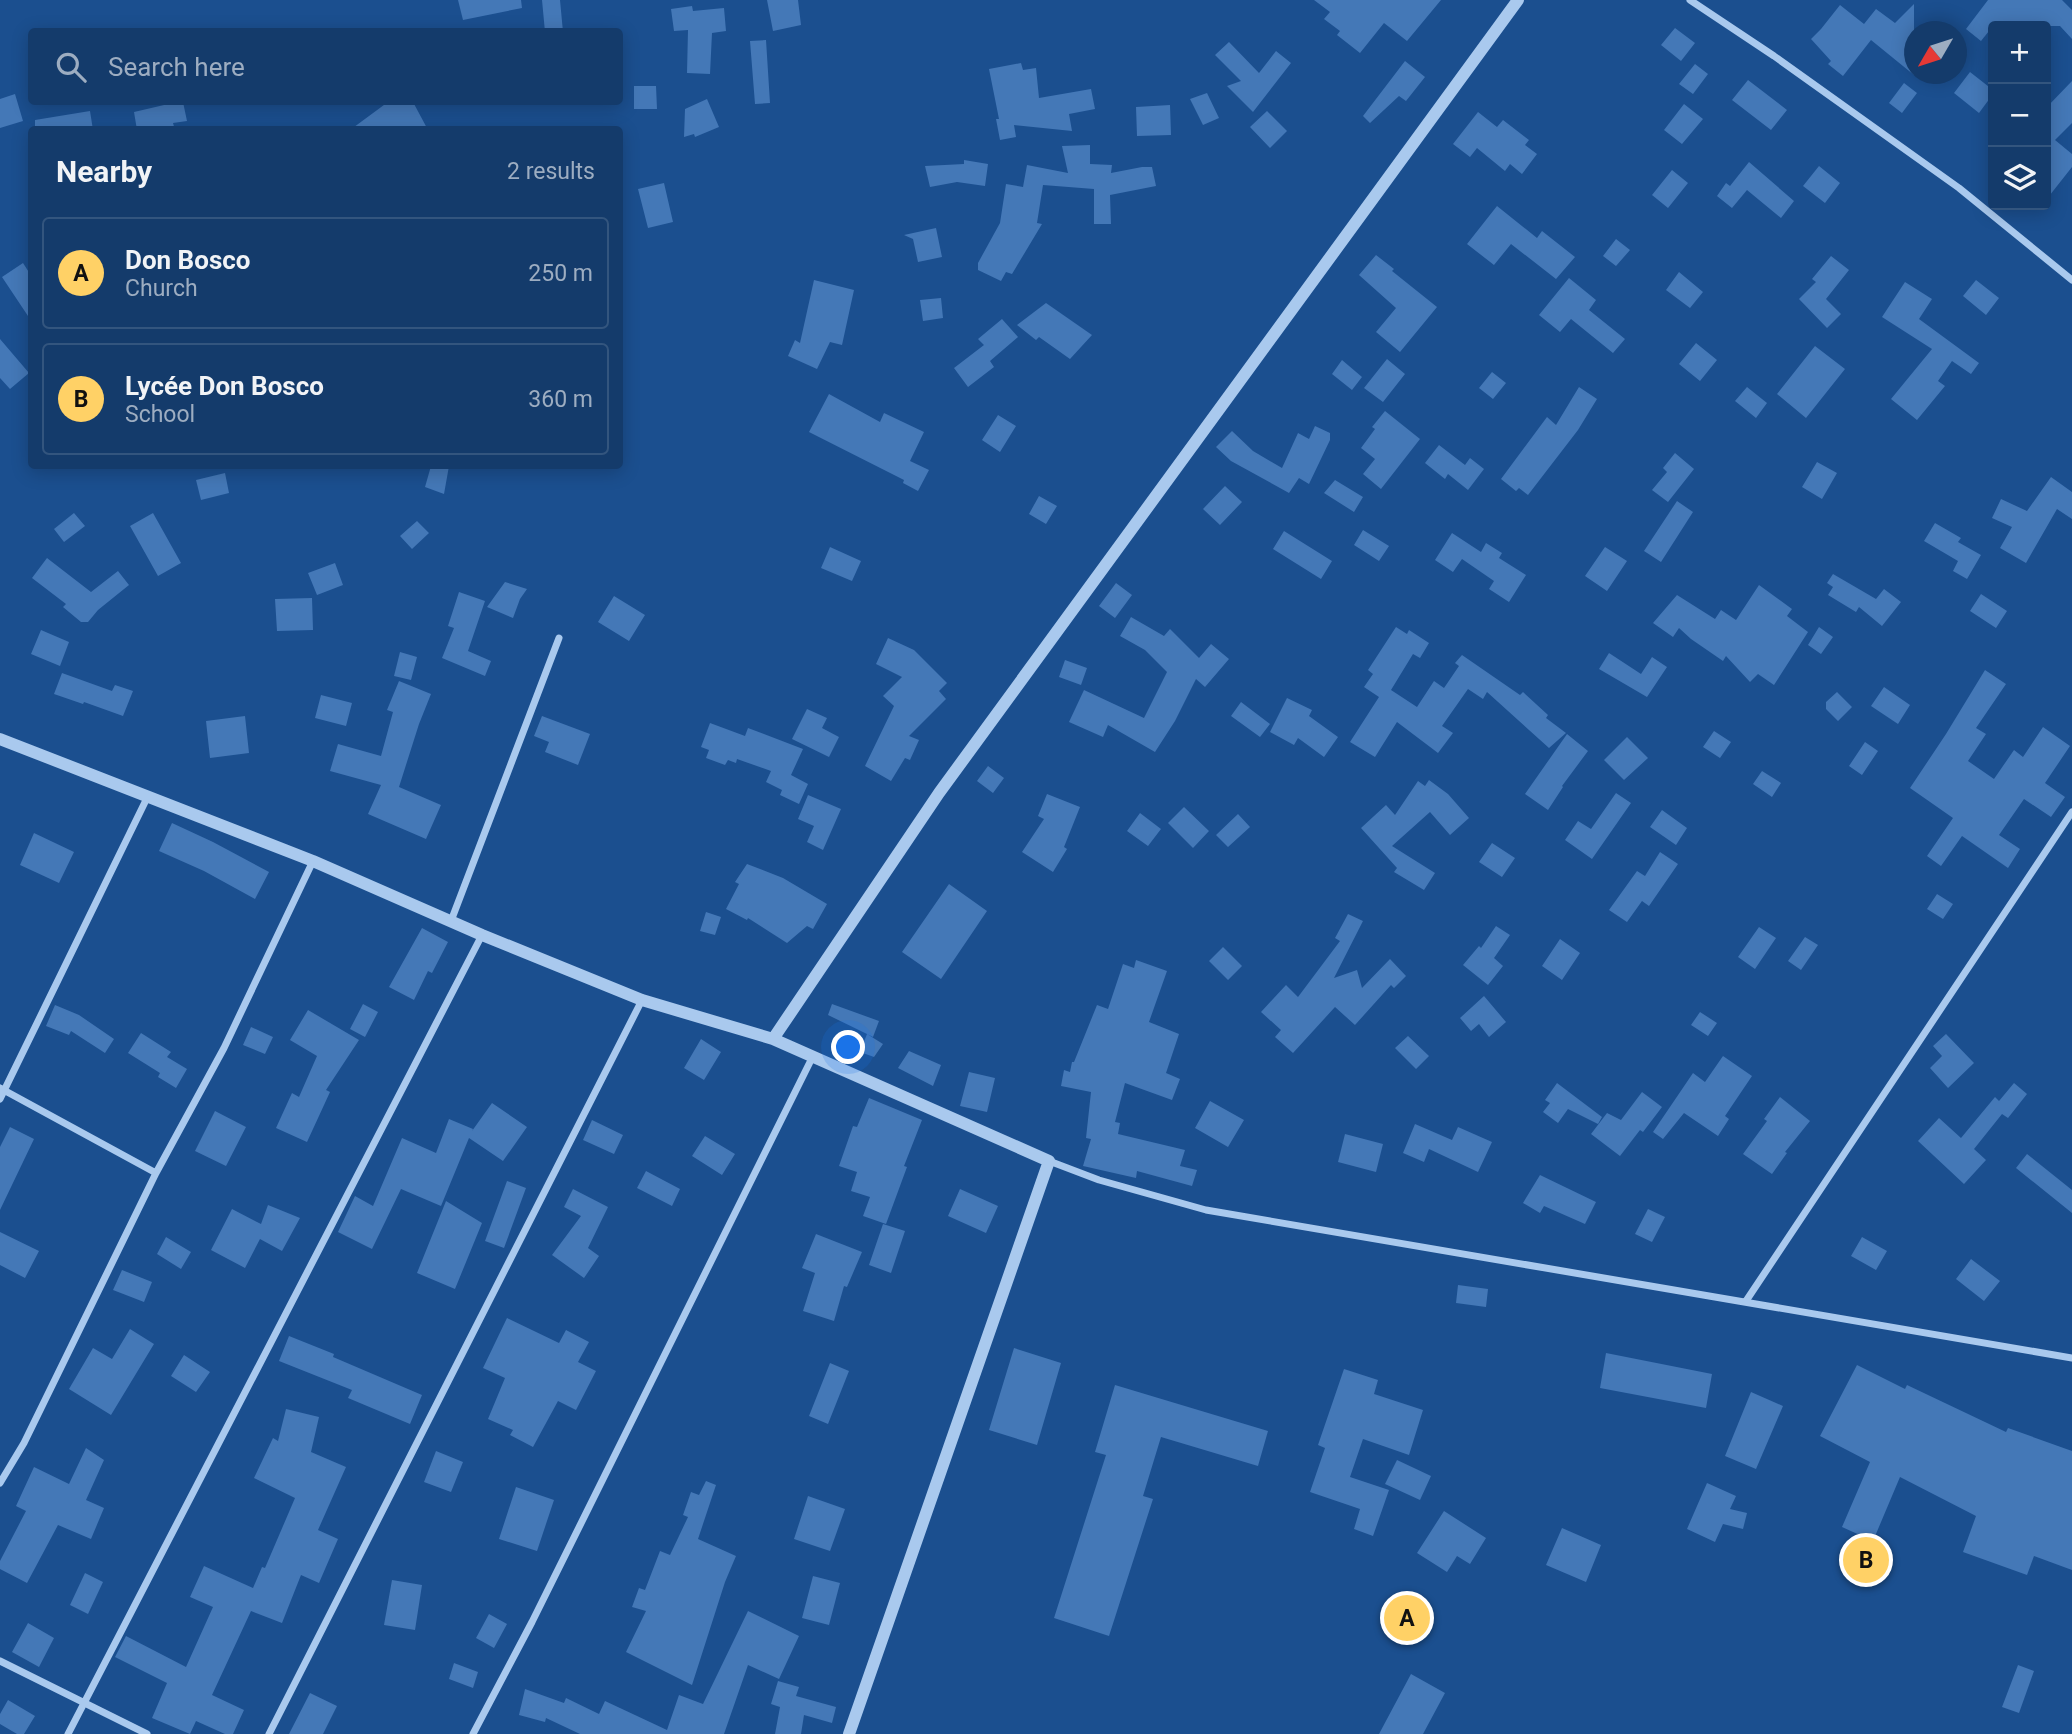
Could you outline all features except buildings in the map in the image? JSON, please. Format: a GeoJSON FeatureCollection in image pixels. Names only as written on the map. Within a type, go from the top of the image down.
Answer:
{"type":"FeatureCollection","features":[{"type":"Feature","properties":{"kind":"street"},"geometry":{"type":"LineString","coordinates":[[773,1039],[939,793],[1518,0]]}},
{"type":"Feature","properties":{"kind":"street"},"geometry":{"type":"LineString","coordinates":[[1690,0],[1959,188],[2072,280]]}},
{"type":"Feature","properties":{"kind":"street"},"geometry":{"type":"LineString","coordinates":[[451,921],[559,638]]}},
{"type":"Feature","properties":{"kind":"street"},"geometry":{"type":"LineString","coordinates":[[0,738],[313,861],[482,935],[642,1000],[773,1039],[1049,1161],[1099,1180],[1206,1209],[2072,1358]]}},
{"type":"Feature","properties":{"kind":"street"},"geometry":{"type":"LineString","coordinates":[[0,1099],[2,1089],[147,797]]}},
{"type":"Feature","properties":{"kind":"street"},"geometry":{"type":"LineString","coordinates":[[1746,1301],[2072,812]]}},
{"type":"Feature","properties":{"kind":"street"},"geometry":{"type":"LineString","coordinates":[[0,1483],[24,1443],[156,1172],[224,1048],[313,861]]}},
{"type":"Feature","properties":{"kind":"street"},"geometry":{"type":"LineString","coordinates":[[68,1734],[482,935]]}},
{"type":"Feature","properties":{"kind":"street"},"geometry":{"type":"LineString","coordinates":[[269,1734],[642,1000]]}},
{"type":"Feature","properties":{"kind":"street"},"geometry":{"type":"LineString","coordinates":[[473,1734],[532,1622],[813,1056]]}},
{"type":"Feature","properties":{"kind":"street"},"geometry":{"type":"LineString","coordinates":[[2,1089],[156,1172]]}},
{"type":"Feature","properties":{"kind":"street"},"geometry":{"type":"LineString","coordinates":[[849,1734],[1049,1161]]}},
{"type":"Feature","properties":{"kind":"street"},"geometry":{"type":"LineString","coordinates":[[0,1661],[147,1734]]}},
{"type":"Feature","properties":{"kind":"place","name":"Lycée Don Bosco"},"geometry":{"type":"Point","coordinates":[1866,1560]}},
{"type":"Feature","properties":{"kind":"place","name":"Don Bosco"},"geometry":{"type":"Point","coordinates":[1407,1618]}}]}
